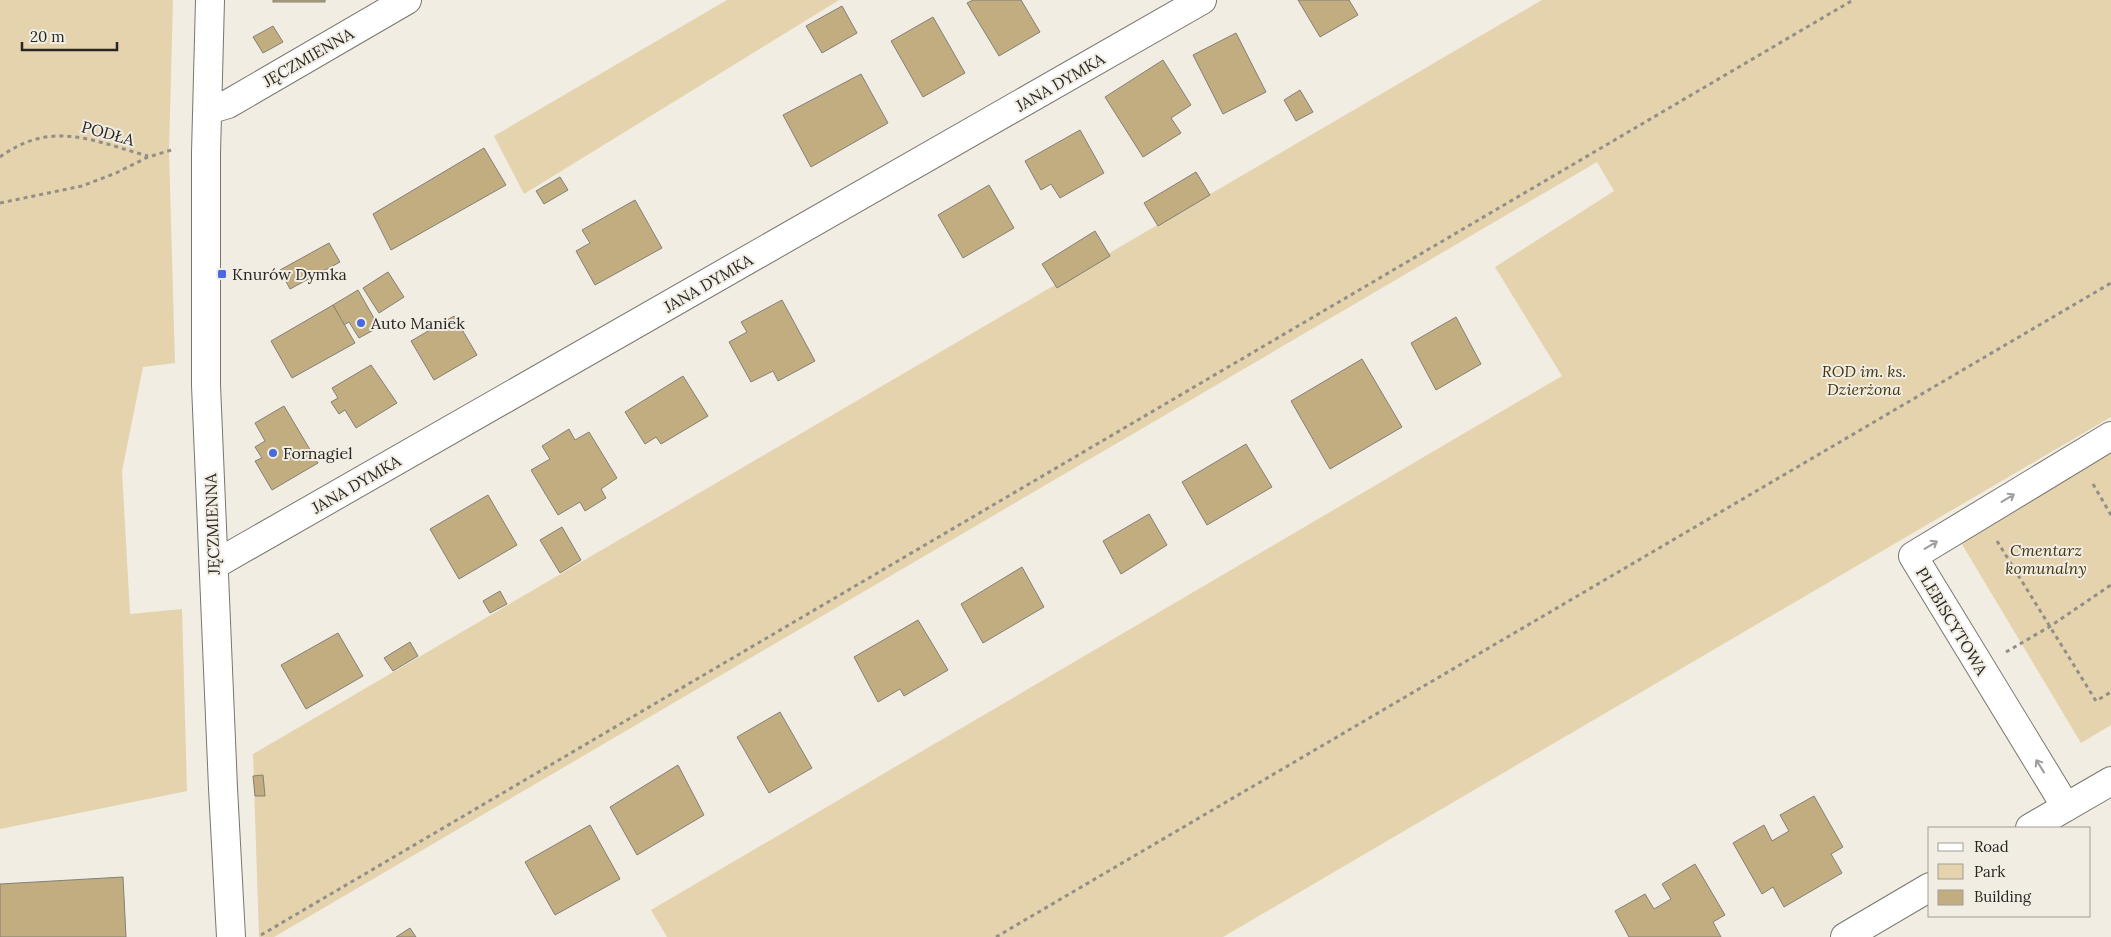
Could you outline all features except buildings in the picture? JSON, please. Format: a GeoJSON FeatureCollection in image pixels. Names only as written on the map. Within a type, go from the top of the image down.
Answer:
{"type":"FeatureCollection","features":[{"type":"Feature","properties":{"kind":"street","name":"JĘCZMIENNA"},"geometry":{"type":"LineString","coordinates":[[210,0],[206,385],[231,937]]}},
{"type":"Feature","properties":{"kind":"street","name":"JĘCZMIENNA"},"geometry":{"type":"LineString","coordinates":[[208,110],[228,104],[407,0]]}},
{"type":"Feature","properties":{"kind":"street","name":"JANA DYMKA"},"geometry":{"type":"LineString","coordinates":[[214,565],[1202,0]]}},
{"type":"Feature","properties":{"kind":"street","name":"PLEBISCYTOWA"},"geometry":{"type":"LineString","coordinates":[[2066,807],[1913,556],[2111,436]]}},
{"type":"Feature","properties":{"kind":"street"},"geometry":{"type":"LineString","coordinates":[[2032,827],[2111,781]]}},
{"type":"Feature","properties":{"kind":"street"},"geometry":{"type":"LineString","coordinates":[[1844,937],[1928,888]]}},
{"type":"Feature","properties":{"kind":"path"},"geometry":{"type":"LineString","coordinates":[[258,937],[1853,0]]}},
{"type":"Feature","properties":{"kind":"path","name":"PODŁA"},"geometry":{"type":"LineString","coordinates":[[0,157],[29,140],[51,135],[74,136],[148,157],[116,173],[82,186],[0,203]]}},
{"type":"Feature","properties":{"kind":"path"},"geometry":{"type":"LineString","coordinates":[[996,937],[2111,282]]}},
{"type":"Feature","properties":{"kind":"path"},"geometry":{"type":"LineString","coordinates":[[2085,489],[2099,480]]}},
{"type":"Feature","properties":{"kind":"path"},"geometry":{"type":"LineString","coordinates":[[2093,484],[2111,515]]}},
{"type":"Feature","properties":{"kind":"path"},"geometry":{"type":"LineString","coordinates":[[2005,536],[1997,541],[2096,701],[2111,692]]}},
{"type":"Feature","properties":{"kind":"path"},"geometry":{"type":"LineString","coordinates":[[1980,667],[2049,627],[2111,585]]}},
{"type":"Feature","properties":{"kind":"green space"},"geometry":{"type":"Polygon","coordinates":[[[0,0],[173,0],[169,151],[175,363],[143,367],[122,471],[130,614],[182,609],[187,791],[0,829],[0,0]]]}},
{"type":"Feature","properties":{"kind":"green space"},"geometry":{"type":"Polygon","coordinates":[[[727,0],[839,0],[524,194],[494,136],[727,0]]]}},
{"type":"Feature","properties":{"kind":"green space","name":"ROD im. ks. Dzierżona"},"geometry":{"type":"Polygon","coordinates":[[[1542,0],[2111,0],[2111,417],[1223,937],[667,937],[651,910],[1562,376],[1495,267],[1614,191],[1597,162],[274,937],[259,937],[253,754],[1542,0]]]}},
{"type":"Feature","properties":{"kind":"green space","name":"Cmentarz komunalny"},"geometry":{"type":"Polygon","coordinates":[[[2111,444],[2111,725],[2081,743],[1957,536],[2111,444]]]}},
{"type":"Feature","properties":{"kind":"place","name":"Knurów Dymka"},"geometry":{"type":"Point","coordinates":[222,274]}},
{"type":"Feature","properties":{"kind":"place","name":"Auto Maniek"},"geometry":{"type":"Point","coordinates":[361,323]}},
{"type":"Feature","properties":{"kind":"place","name":"Fornagiel"},"geometry":{"type":"Point","coordinates":[273,453]}}]}
